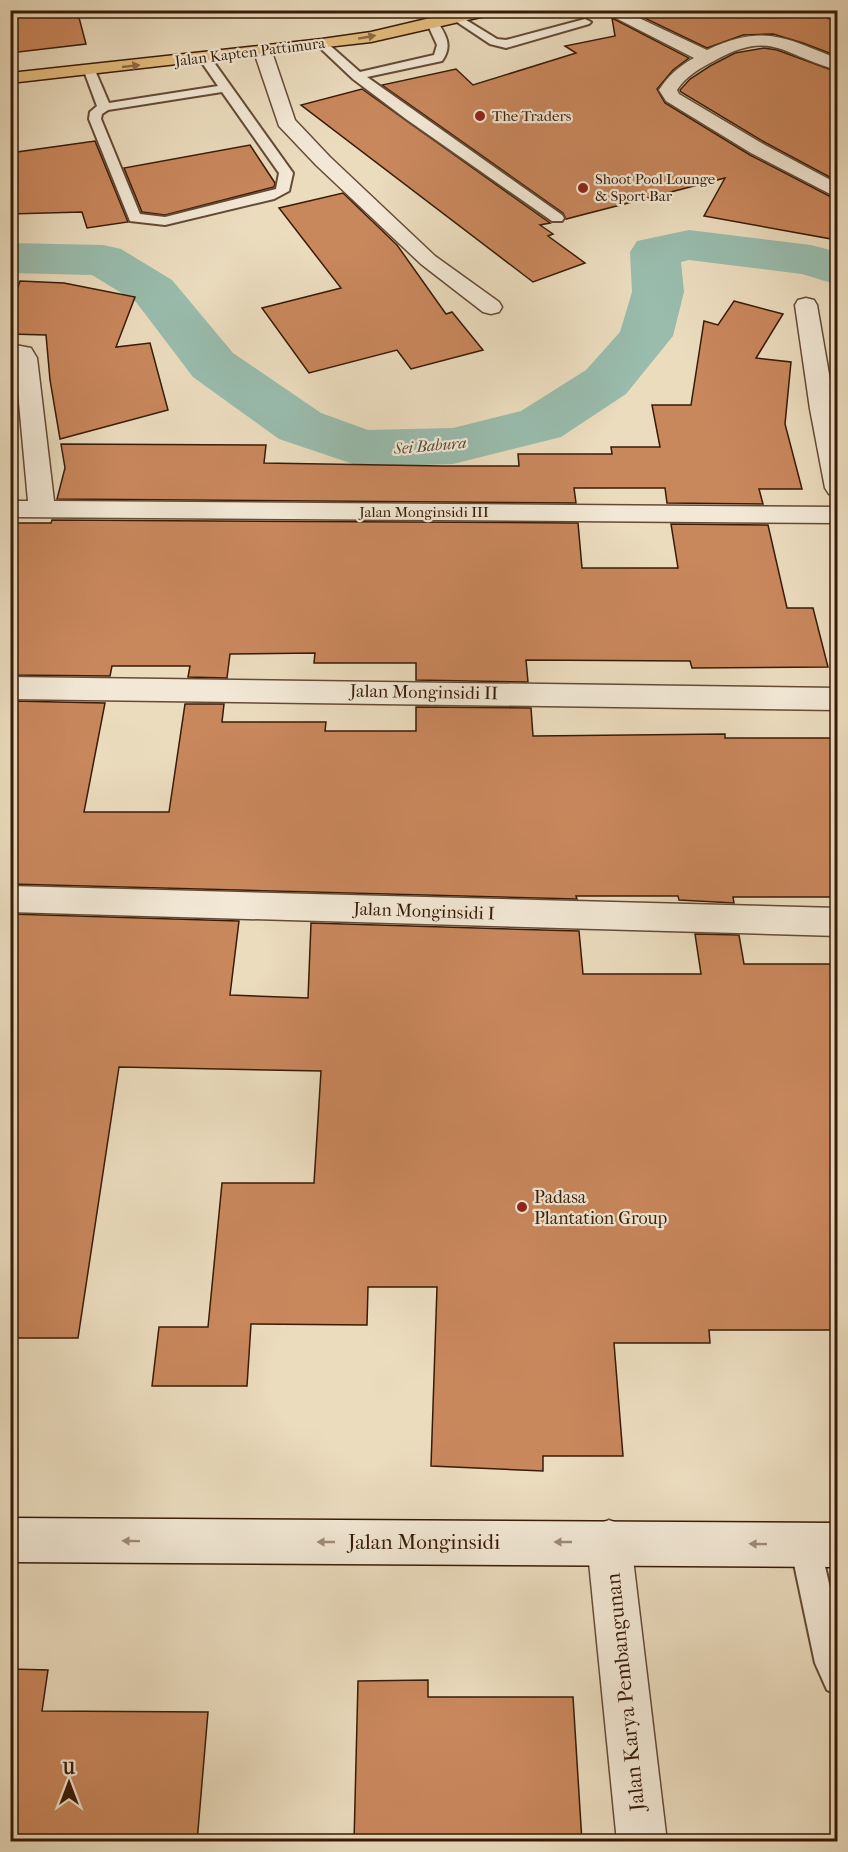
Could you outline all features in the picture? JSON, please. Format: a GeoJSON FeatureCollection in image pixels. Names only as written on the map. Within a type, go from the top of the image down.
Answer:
{"type":"FeatureCollection","features":[{"type":"Feature","properties":{"kind":"main road","name":"Jalan Kapten Pattimura"},"geometry":{"type":"LineString","coordinates":[[10,78],[322,44],[370,37],[488,10]]}},
{"type":"Feature","properties":{"kind":"street"},"geometry":{"type":"LineString","coordinates":[[608,10],[707,57]]}},
{"type":"Feature","properties":{"kind":"street"},"geometry":{"type":"LineString","coordinates":[[837,65],[762,38],[754,39],[707,57],[669,86],[668,90],[672,97],[758,149],[837,192]]}},
{"type":"Feature","properties":{"kind":"street"},"geometry":{"type":"LineString","coordinates":[[263,52],[286,122],[323,161],[428,260],[490,307]]}},
{"type":"Feature","properties":{"kind":"street"},"geometry":{"type":"LineString","coordinates":[[806,305],[837,488]]}},
{"type":"Feature","properties":{"kind":"street"},"geometry":{"type":"LineString","coordinates":[[16,352],[26,358],[42,509]]}},
{"type":"Feature","properties":{"kind":"street","name":"Jalan Monginsidi III"},"geometry":{"type":"LineString","coordinates":[[10,509],[837,515]]}},
{"type":"Feature","properties":{"kind":"street","name":"Jalan Monginsidi II"},"geometry":{"type":"LineString","coordinates":[[10,688],[837,699]]}},
{"type":"Feature","properties":{"kind":"street","name":"Jalan Monginsidi I"},"geometry":{"type":"LineString","coordinates":[[10,899],[837,922]]}},
{"type":"Feature","properties":{"kind":"street","name":"Jalan Monginsidi"},"geometry":{"type":"LineString","coordinates":[[10,1540],[821,1545]]}},
{"type":"Feature","properties":{"kind":"street","name":"Jalan Karya Pembangunan"},"geometry":{"type":"LineString","coordinates":[[609,1542],[642,1842]]}},
{"type":"Feature","properties":{"kind":"lane"},"geometry":{"type":"LineString","coordinates":[[458,18],[494,42],[506,44],[585,22]]}},
{"type":"Feature","properties":{"kind":"lane"},"geometry":{"type":"LineString","coordinates":[[357,76],[438,58],[444,46],[433,23]]}},
{"type":"Feature","properties":{"kind":"lane"},"geometry":{"type":"LineString","coordinates":[[322,44],[357,76],[410,116],[557,218]]}},
{"type":"Feature","properties":{"kind":"lane"},"geometry":{"type":"LineString","coordinates":[[204,57],[226,88],[286,173],[282,191],[165,221],[135,218],[95,119],[96,112],[104,107],[226,88]]}},
{"type":"Feature","properties":{"kind":"lane"},"geometry":{"type":"LineString","coordinates":[[90,71],[104,107]]}},
{"type":"Feature","properties":{"kind":"lane"},"geometry":{"type":"LineString","coordinates":[[821,1545],[831,1663],[837,1679]]}},
{"type":"Feature","properties":{"kind":"building"},"geometry":{"type":"Polygon","coordinates":[[[10,10],[77,10],[86,44],[10,53],[10,10]]]}},
{"type":"Feature","properties":{"kind":"building"},"geometry":{"type":"Polygon","coordinates":[[[636,10],[810,10],[837,22],[837,56],[773,34],[743,35],[707,48],[632,12],[636,10]]]}},
{"type":"Feature","properties":{"kind":"building"},"geometry":{"type":"Polygon","coordinates":[[[612,18],[689,58],[673,70],[657,89],[665,103],[750,155],[837,200],[837,240],[704,216],[725,178],[566,219],[563,213],[382,85],[456,69],[473,85],[576,53],[565,46],[615,36],[612,18]]]}},
{"type":"Feature","properties":{"kind":"building"},"geometry":{"type":"Polygon","coordinates":[[[764,48],[777,50],[837,72],[837,181],[766,143],[681,92],[680,90],[690,79],[710,66],[735,53],[764,48]]]}},
{"type":"Feature","properties":{"kind":"building"},"geometry":{"type":"Polygon","coordinates":[[[362,89],[550,223],[540,225],[553,234],[548,236],[585,263],[533,282],[301,105],[362,89]]]}},
{"type":"Feature","properties":{"kind":"building"},"geometry":{"type":"Polygon","coordinates":[[[95,141],[128,222],[87,228],[82,212],[10,214],[10,153],[95,141]]]}},
{"type":"Feature","properties":{"kind":"building"},"geometry":{"type":"Polygon","coordinates":[[[250,145],[275,183],[274,187],[165,215],[142,212],[124,168],[250,145]]]}},
{"type":"Feature","properties":{"kind":"building"},"geometry":{"type":"Polygon","coordinates":[[[343,193],[397,245],[446,314],[452,312],[483,350],[411,369],[397,350],[309,373],[262,308],[341,288],[279,208],[343,193]]]}},
{"type":"Feature","properties":{"kind":"building"},"geometry":{"type":"Polygon","coordinates":[[[20,281],[64,283],[135,297],[116,347],[150,343],[168,410],[60,439],[50,380],[46,335],[10,334],[10,286],[18,287],[20,281]]]}},
{"type":"Feature","properties":{"kind":"building"},"geometry":{"type":"Polygon","coordinates":[[[734,301],[783,314],[756,358],[791,362],[785,424],[802,489],[759,489],[763,504],[667,503],[665,488],[574,488],[576,503],[57,499],[65,468],[61,444],[266,445],[264,463],[443,466],[519,466],[518,454],[612,454],[611,447],[660,447],[652,405],[691,405],[704,321],[718,325],[734,301]]]}},
{"type":"Feature","properties":{"kind":"building"},"geometry":{"type":"Polygon","coordinates":[[[52,520],[578,523],[582,568],[678,568],[671,524],[768,525],[787,608],[813,608],[828,667],[692,668],[690,661],[526,660],[528,682],[416,680],[416,663],[314,663],[315,653],[230,654],[227,678],[188,677],[190,666],[112,666],[110,676],[10,675],[10,523],[51,523],[52,520]]]}},
{"type":"Feature","properties":{"kind":"building"},"geometry":{"type":"Polygon","coordinates":[[[10,701],[105,703],[84,812],[169,812],[185,704],[224,704],[222,722],[326,722],[325,731],[416,731],[416,707],[531,708],[533,736],[725,734],[725,738],[837,738],[837,897],[733,897],[734,903],[679,900],[678,896],[576,896],[577,899],[10,884],[10,701]]]}},
{"type":"Feature","properties":{"kind":"building"},"geometry":{"type":"Polygon","coordinates":[[[10,914],[239,921],[230,995],[308,998],[311,923],[579,931],[583,974],[701,974],[695,934],[739,935],[744,964],[837,964],[837,1330],[709,1330],[710,1343],[614,1343],[623,1456],[543,1456],[543,1471],[431,1466],[437,1287],[368,1287],[367,1325],[251,1324],[247,1386],[152,1386],[159,1327],[208,1327],[222,1183],[314,1183],[321,1071],[119,1067],[78,1338],[10,1338],[10,914]]]}},
{"type":"Feature","properties":{"kind":"building"},"geometry":{"type":"Polygon","coordinates":[[[10,1669],[48,1670],[42,1711],[208,1712],[197,1842],[10,1842],[10,1669]]]}},
{"type":"Feature","properties":{"kind":"building"},"geometry":{"type":"Polygon","coordinates":[[[428,1680],[428,1697],[573,1697],[582,1842],[354,1842],[358,1681],[428,1680]]]}},
{"type":"Feature","properties":{"kind":"waterway","name":"Sei Babura"},"geometry":{"type":"LineString","coordinates":[[10,258],[103,260],[154,291],[213,365],[300,426],[362,449],[453,446],[541,424],[606,382],[646,336],[658,292],[655,252],[689,245],[811,260],[838,270]]}},
{"type":"Feature","properties":{"kind":"place","name":"The Traders"},"geometry":{"type":"Point","coordinates":[480,116]}},
{"type":"Feature","properties":{"kind":"place","name":"Shoot Pool Lounge & Sport Bar"},"geometry":{"type":"Point","coordinates":[583,188]}},
{"type":"Feature","properties":{"kind":"place","name":"Padasa Plantation Group"},"geometry":{"type":"Point","coordinates":[522,1207]}}]}
